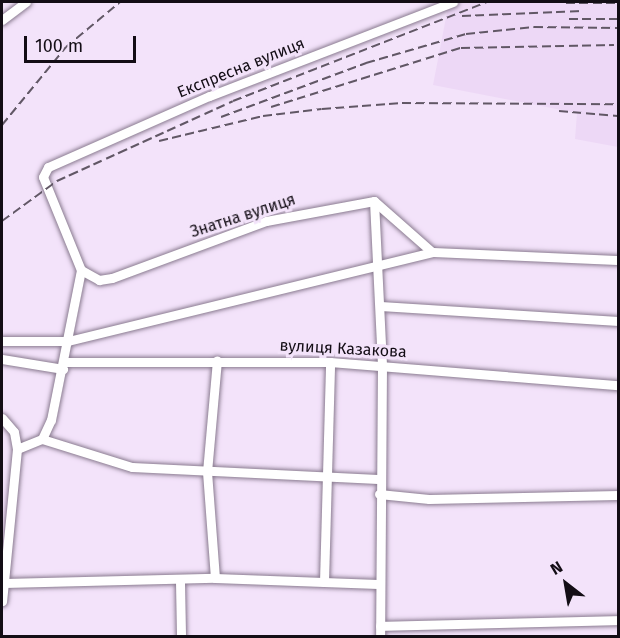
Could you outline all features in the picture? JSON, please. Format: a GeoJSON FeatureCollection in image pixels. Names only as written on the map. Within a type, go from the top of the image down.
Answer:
{"type":"FeatureCollection","features":[{"type":"Feature","properties":{"kind":"street"},"geometry":{"type":"LineString","coordinates":[[2,20],[26,2]]}},
{"type":"Feature","properties":{"kind":"street","name":"Експресна вулиця"},"geometry":{"type":"LineString","coordinates":[[81,270],[44,170],[209,96],[453,2]]}},
{"type":"Feature","properties":{"kind":"street"},"geometry":{"type":"LineString","coordinates":[[374,201],[432,252]]}},
{"type":"Feature","properties":{"kind":"street"},"geometry":{"type":"LineString","coordinates":[[374,201],[380,261],[382,364],[378,479],[380,631],[618,620]]}},
{"type":"Feature","properties":{"kind":"street","name":"Знатна вулиця"},"geometry":{"type":"LineString","coordinates":[[81,270],[99,280],[112,278],[267,221],[374,201]]}},
{"type":"Feature","properties":{"kind":"street"},"geometry":{"type":"LineString","coordinates":[[2,341],[68,341],[380,261],[432,252],[618,260]]}},
{"type":"Feature","properties":{"kind":"street"},"geometry":{"type":"LineString","coordinates":[[42,439],[64,366],[81,270]]}},
{"type":"Feature","properties":{"kind":"street"},"geometry":{"type":"LineString","coordinates":[[381,306],[618,321]]}},
{"type":"Feature","properties":{"kind":"street","name":"вулиця Казакова"},"geometry":{"type":"LineString","coordinates":[[2,359],[64,366],[217,360],[382,364],[618,386]]}},
{"type":"Feature","properties":{"kind":"street"},"geometry":{"type":"LineString","coordinates":[[215,578],[207,472],[217,360]]}},
{"type":"Feature","properties":{"kind":"street"},"geometry":{"type":"LineString","coordinates":[[324,582],[330,362]]}},
{"type":"Feature","properties":{"kind":"street"},"geometry":{"type":"LineString","coordinates":[[2,418],[14,432],[17,449],[2,601]]}},
{"type":"Feature","properties":{"kind":"street"},"geometry":{"type":"LineString","coordinates":[[17,449],[42,439],[117,465],[207,472],[378,479]]}},
{"type":"Feature","properties":{"kind":"street"},"geometry":{"type":"LineString","coordinates":[[379,494],[429,499],[618,495]]}},
{"type":"Feature","properties":{"kind":"street"},"geometry":{"type":"LineString","coordinates":[[4,583],[180,582],[215,578],[378,584]]}},
{"type":"Feature","properties":{"kind":"street"},"geometry":{"type":"LineString","coordinates":[[180,582],[180,636]]}},
{"type":"Feature","properties":{"kind":"shaded area"},"geometry":{"type":"Polygon","coordinates":[[[449,2],[618,2],[618,147],[575,139],[577,113],[433,85],[449,2]]]}},
{"type":"Feature","properties":{"kind":"railway"},"geometry":{"type":"LineString","coordinates":[[2,125],[66,47],[120,2]]}},
{"type":"Feature","properties":{"kind":"railway"},"geometry":{"type":"LineString","coordinates":[[2,221],[57,181],[233,101],[487,2]]}},
{"type":"Feature","properties":{"kind":"railway"},"geometry":{"type":"LineString","coordinates":[[566,3],[618,3]]}},
{"type":"Feature","properties":{"kind":"railway"},"geometry":{"type":"LineString","coordinates":[[462,16],[582,11]]}},
{"type":"Feature","properties":{"kind":"railway"},"geometry":{"type":"LineString","coordinates":[[569,19],[618,19]]}},
{"type":"Feature","properties":{"kind":"railway"},"geometry":{"type":"LineString","coordinates":[[221,117],[366,63],[466,34],[534,27],[618,28]]}},
{"type":"Feature","properties":{"kind":"railway"},"geometry":{"type":"LineString","coordinates":[[271,107],[461,48],[614,45]]}},
{"type":"Feature","properties":{"kind":"railway"},"geometry":{"type":"LineString","coordinates":[[159,141],[263,116],[322,109],[402,103],[618,104]]}},
{"type":"Feature","properties":{"kind":"railway"},"geometry":{"type":"LineString","coordinates":[[559,111],[618,116]]}}]}
